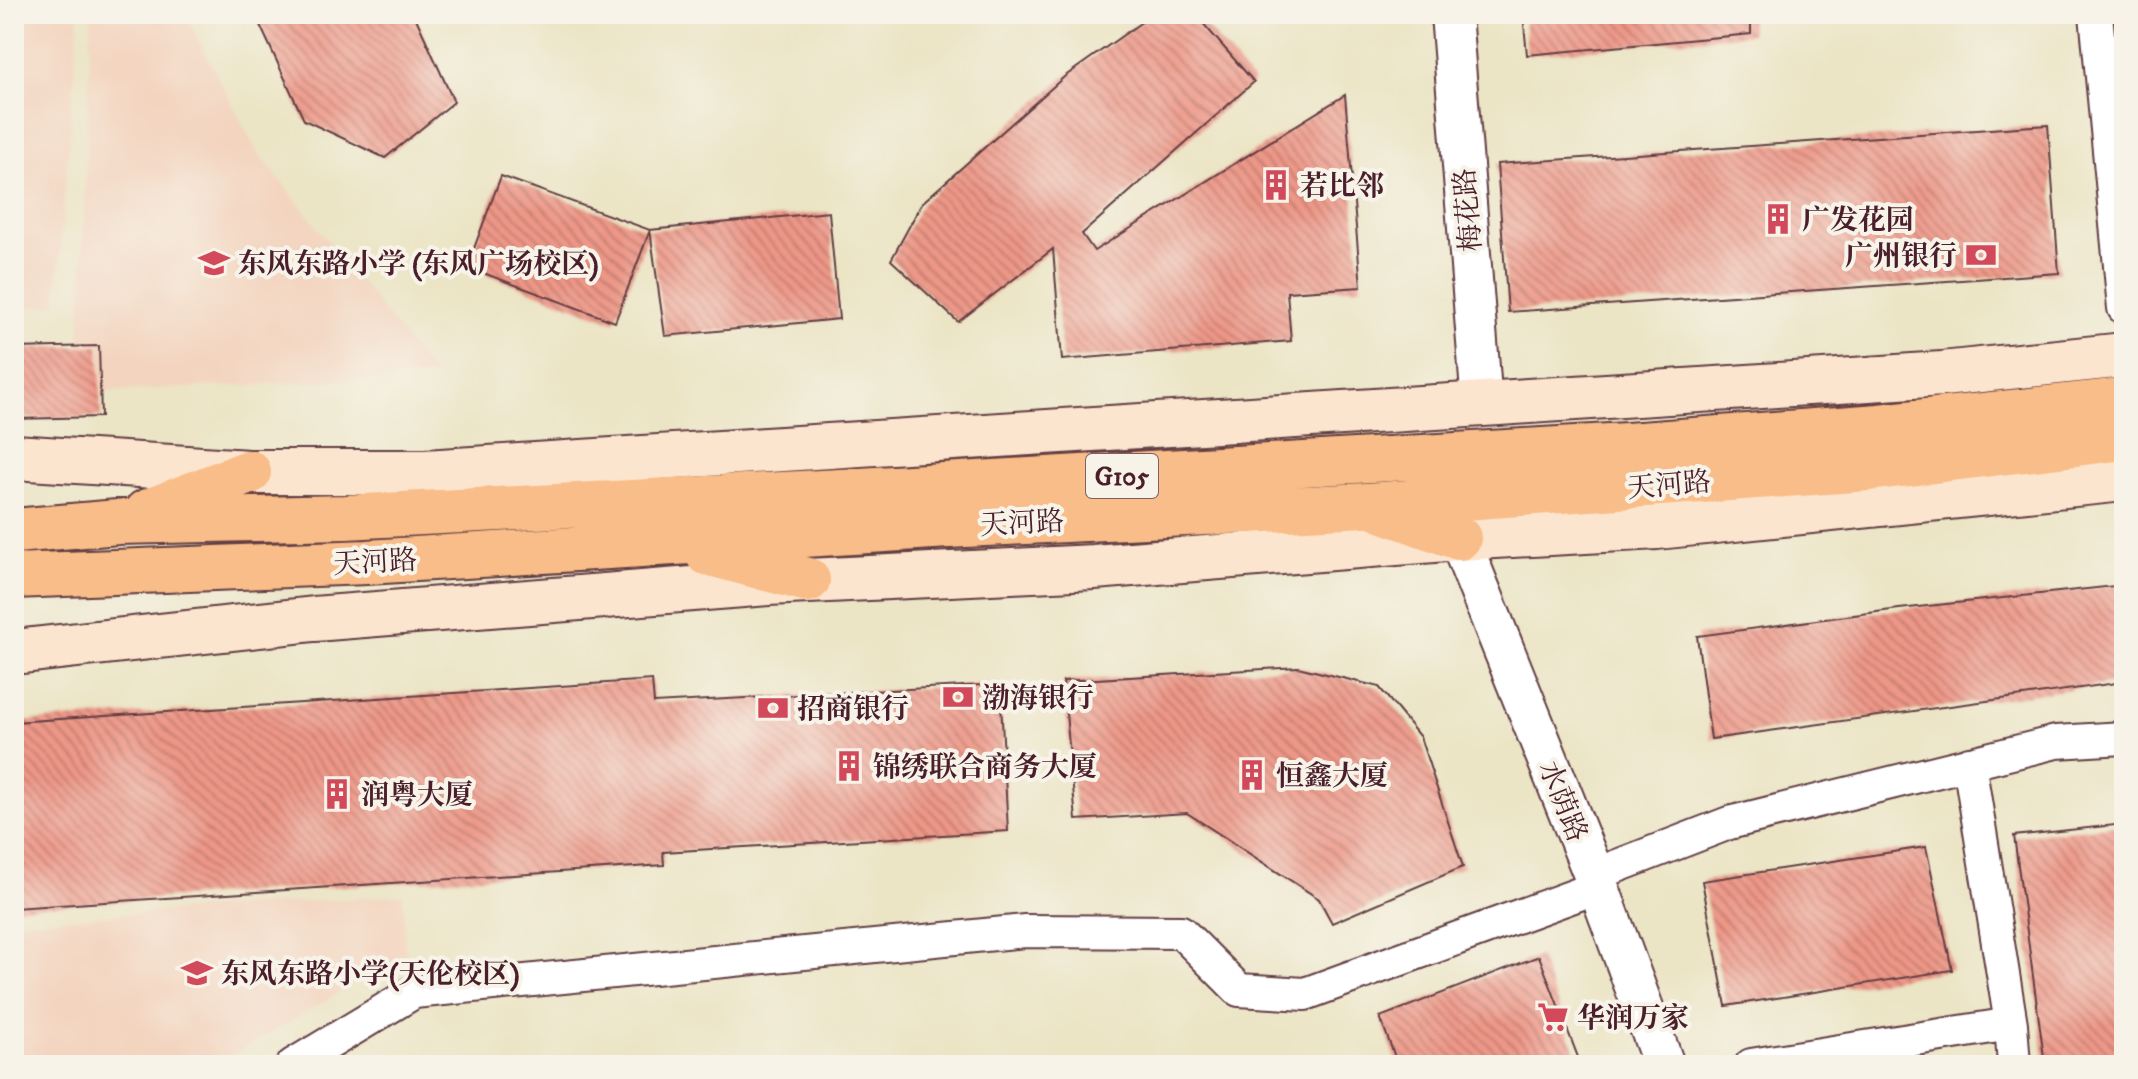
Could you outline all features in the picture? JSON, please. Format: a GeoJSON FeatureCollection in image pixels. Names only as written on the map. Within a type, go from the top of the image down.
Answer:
{"type":"FeatureCollection","features":[{"type":"Feature","properties":{"kind":"highway","name":"天河路"},"geometry":{"type":"LineString","coordinates":[[14,531],[118,522],[346,517],[1290,466],[1879,426],[2124,400]]}},
{"type":"Feature","properties":{"kind":"highway","name":"天河路"},"geometry":{"type":"LineString","coordinates":[[14,576],[367,562],[965,525],[1367,505],[1868,469],[2124,438]]}},
{"type":"Feature","properties":{"kind":"highway"},"geometry":{"type":"LineString","coordinates":[[118,522],[249,472]]}},
{"type":"Feature","properties":{"kind":"highway"},"geometry":{"type":"LineString","coordinates":[[1367,505],[1459,538]]}},
{"type":"Feature","properties":{"kind":"highway","name":"G105"},"geometry":{"type":"LineString","coordinates":[[14,510],[118,522]]}},
{"type":"Feature","properties":{"kind":"highway"},"geometry":{"type":"LineString","coordinates":[[674,544],[808,580]]}},
{"type":"Feature","properties":{"kind":"highway","name":"G105"},"geometry":{"type":"LineString","coordinates":[[14,593],[111,572]]}},
{"type":"Feature","properties":{"kind":"main road"},"geometry":{"type":"LineString","coordinates":[[14,457],[249,472],[425,472],[1942,374],[2124,355]]}},
{"type":"Feature","properties":{"kind":"main road"},"geometry":{"type":"LineString","coordinates":[[14,652],[314,619],[808,580],[1094,567],[1459,538],[1657,527],[2124,479]]}},
{"type":"Feature","properties":{"kind":"street","name":"梅花路"},"geometry":{"type":"LineString","coordinates":[[1451,14],[1482,405]]}},
{"type":"Feature","properties":{"kind":"street"},"geometry":{"type":"LineString","coordinates":[[2096,14],[2124,308]]}},
{"type":"Feature","properties":{"kind":"street","name":"水荫路"},"geometry":{"type":"LineString","coordinates":[[1459,538],[1596,881],[1664,1065]]}},
{"type":"Feature","properties":{"kind":"street"},"geometry":{"type":"LineString","coordinates":[[293,1065],[414,992],[1025,931],[1181,932],[1239,990],[1305,994],[1596,881],[1729,823],[2056,742],[2124,738]]}},
{"type":"Feature","properties":{"kind":"street"},"geometry":{"type":"LineString","coordinates":[[1969,763],[2011,1024],[2014,1065]]}},
{"type":"Feature","properties":{"kind":"street"},"geometry":{"type":"LineString","coordinates":[[1751,1065],[2011,1024]]}},
{"type":"Feature","properties":{"kind":"shaded area"},"geometry":{"type":"Polygon","coordinates":[[[14,14],[79,14],[56,305],[14,309],[14,14]]]}},
{"type":"Feature","properties":{"kind":"shaded area","name":"东风东路小学 (东风广场校区)"},"geometry":{"type":"Polygon","coordinates":[[[91,14],[185,14],[256,150],[435,376],[78,393],[91,14]]]}},
{"type":"Feature","properties":{"kind":"shaded area","name":"东风东路小学(天伦校区)"},"geometry":{"type":"Polygon","coordinates":[[[403,895],[406,963],[356,983],[216,1065],[14,1065],[14,922],[403,895]]]}},
{"type":"Feature","properties":{"kind":"building"},"geometry":{"type":"Polygon","coordinates":[[[255,14],[414,14],[454,102],[385,158],[304,120],[255,14]]]}},
{"type":"Feature","properties":{"kind":"building"},"geometry":{"type":"Polygon","coordinates":[[[1153,14],[1195,14],[1254,82],[1082,234],[1094,251],[1345,95],[1361,287],[1287,292],[1291,341],[1062,360],[1053,249],[958,322],[891,260],[922,203],[1064,77],[1153,14]]]}},
{"type":"Feature","properties":{"kind":"building"},"geometry":{"type":"Polygon","coordinates":[[[1523,14],[1751,14],[1751,34],[1527,55],[1523,14]]]}},
{"type":"Feature","properties":{"kind":"building","name":"广发花园"},"geometry":{"type":"Polygon","coordinates":[[[2048,125],[2059,273],[1508,312],[1497,164],[2048,125]]]}},
{"type":"Feature","properties":{"kind":"building"},"geometry":{"type":"Polygon","coordinates":[[[501,176],[650,230],[615,322],[467,267],[501,176]]]}},
{"type":"Feature","properties":{"kind":"building"},"geometry":{"type":"Polygon","coordinates":[[[829,212],[839,319],[665,336],[650,230],[829,212]]]}},
{"type":"Feature","properties":{"kind":"building"},"geometry":{"type":"Polygon","coordinates":[[[99,346],[101,417],[14,419],[14,348],[99,346]]]}},
{"type":"Feature","properties":{"kind":"building"},"geometry":{"type":"Polygon","coordinates":[[[2124,585],[2124,682],[1711,739],[1697,636],[1899,609],[2124,585]]]}},
{"type":"Feature","properties":{"kind":"building","name":"恒鑫大厦"},"geometry":{"type":"Polygon","coordinates":[[[1298,667],[1379,687],[1420,737],[1463,867],[1332,923],[1319,899],[1187,813],[1076,820],[1063,681],[1298,667]]]}},
{"type":"Feature","properties":{"kind":"building","name":"润粤大厦"},"geometry":{"type":"Polygon","coordinates":[[[652,680],[654,703],[1000,684],[1008,831],[663,852],[664,865],[14,908],[14,722],[652,680]]]}},
{"type":"Feature","properties":{"kind":"building"},"geometry":{"type":"Polygon","coordinates":[[[2124,824],[2124,1065],[2045,1065],[2014,836],[2124,824]]]}},
{"type":"Feature","properties":{"kind":"building"},"geometry":{"type":"Polygon","coordinates":[[[1926,847],[1952,970],[1726,1006],[1702,881],[1926,847]]]}},
{"type":"Feature","properties":{"kind":"building"},"geometry":{"type":"Polygon","coordinates":[[[1539,956],[1581,1065],[1398,1065],[1380,1017],[1539,956]]]}},
{"type":"Feature","properties":{"kind":"place","name":"若比邻"},"geometry":{"type":"Point","coordinates":[1276,185]}},
{"type":"Feature","properties":{"kind":"place","name":"广发花园"},"geometry":{"type":"Point","coordinates":[1778,219]}},
{"type":"Feature","properties":{"kind":"place","name":"广州银行"},"geometry":{"type":"Point","coordinates":[1981,255]}},
{"type":"Feature","properties":{"kind":"place","name":"东风东路小学 (东风广场校区)"},"geometry":{"type":"Point","coordinates":[214,263]}},
{"type":"Feature","properties":{"kind":"place","name":"渤海银行"},"geometry":{"type":"Point","coordinates":[958,697]}},
{"type":"Feature","properties":{"kind":"place","name":"招商银行"},"geometry":{"type":"Point","coordinates":[773,708]}},
{"type":"Feature","properties":{"kind":"place","name":"锦绣联合商务大厦"},"geometry":{"type":"Point","coordinates":[849,766]}},
{"type":"Feature","properties":{"kind":"place","name":"恒鑫大厦"},"geometry":{"type":"Point","coordinates":[1252,775]}},
{"type":"Feature","properties":{"kind":"place","name":"润粤大厦"},"geometry":{"type":"Point","coordinates":[337,794]}},
{"type":"Feature","properties":{"kind":"place","name":"东风东路小学(天伦校区)"},"geometry":{"type":"Point","coordinates":[197,973]}},
{"type":"Feature","properties":{"kind":"place","name":"华润万家"},"geometry":{"type":"Point","coordinates":[1553,1017]}}]}
